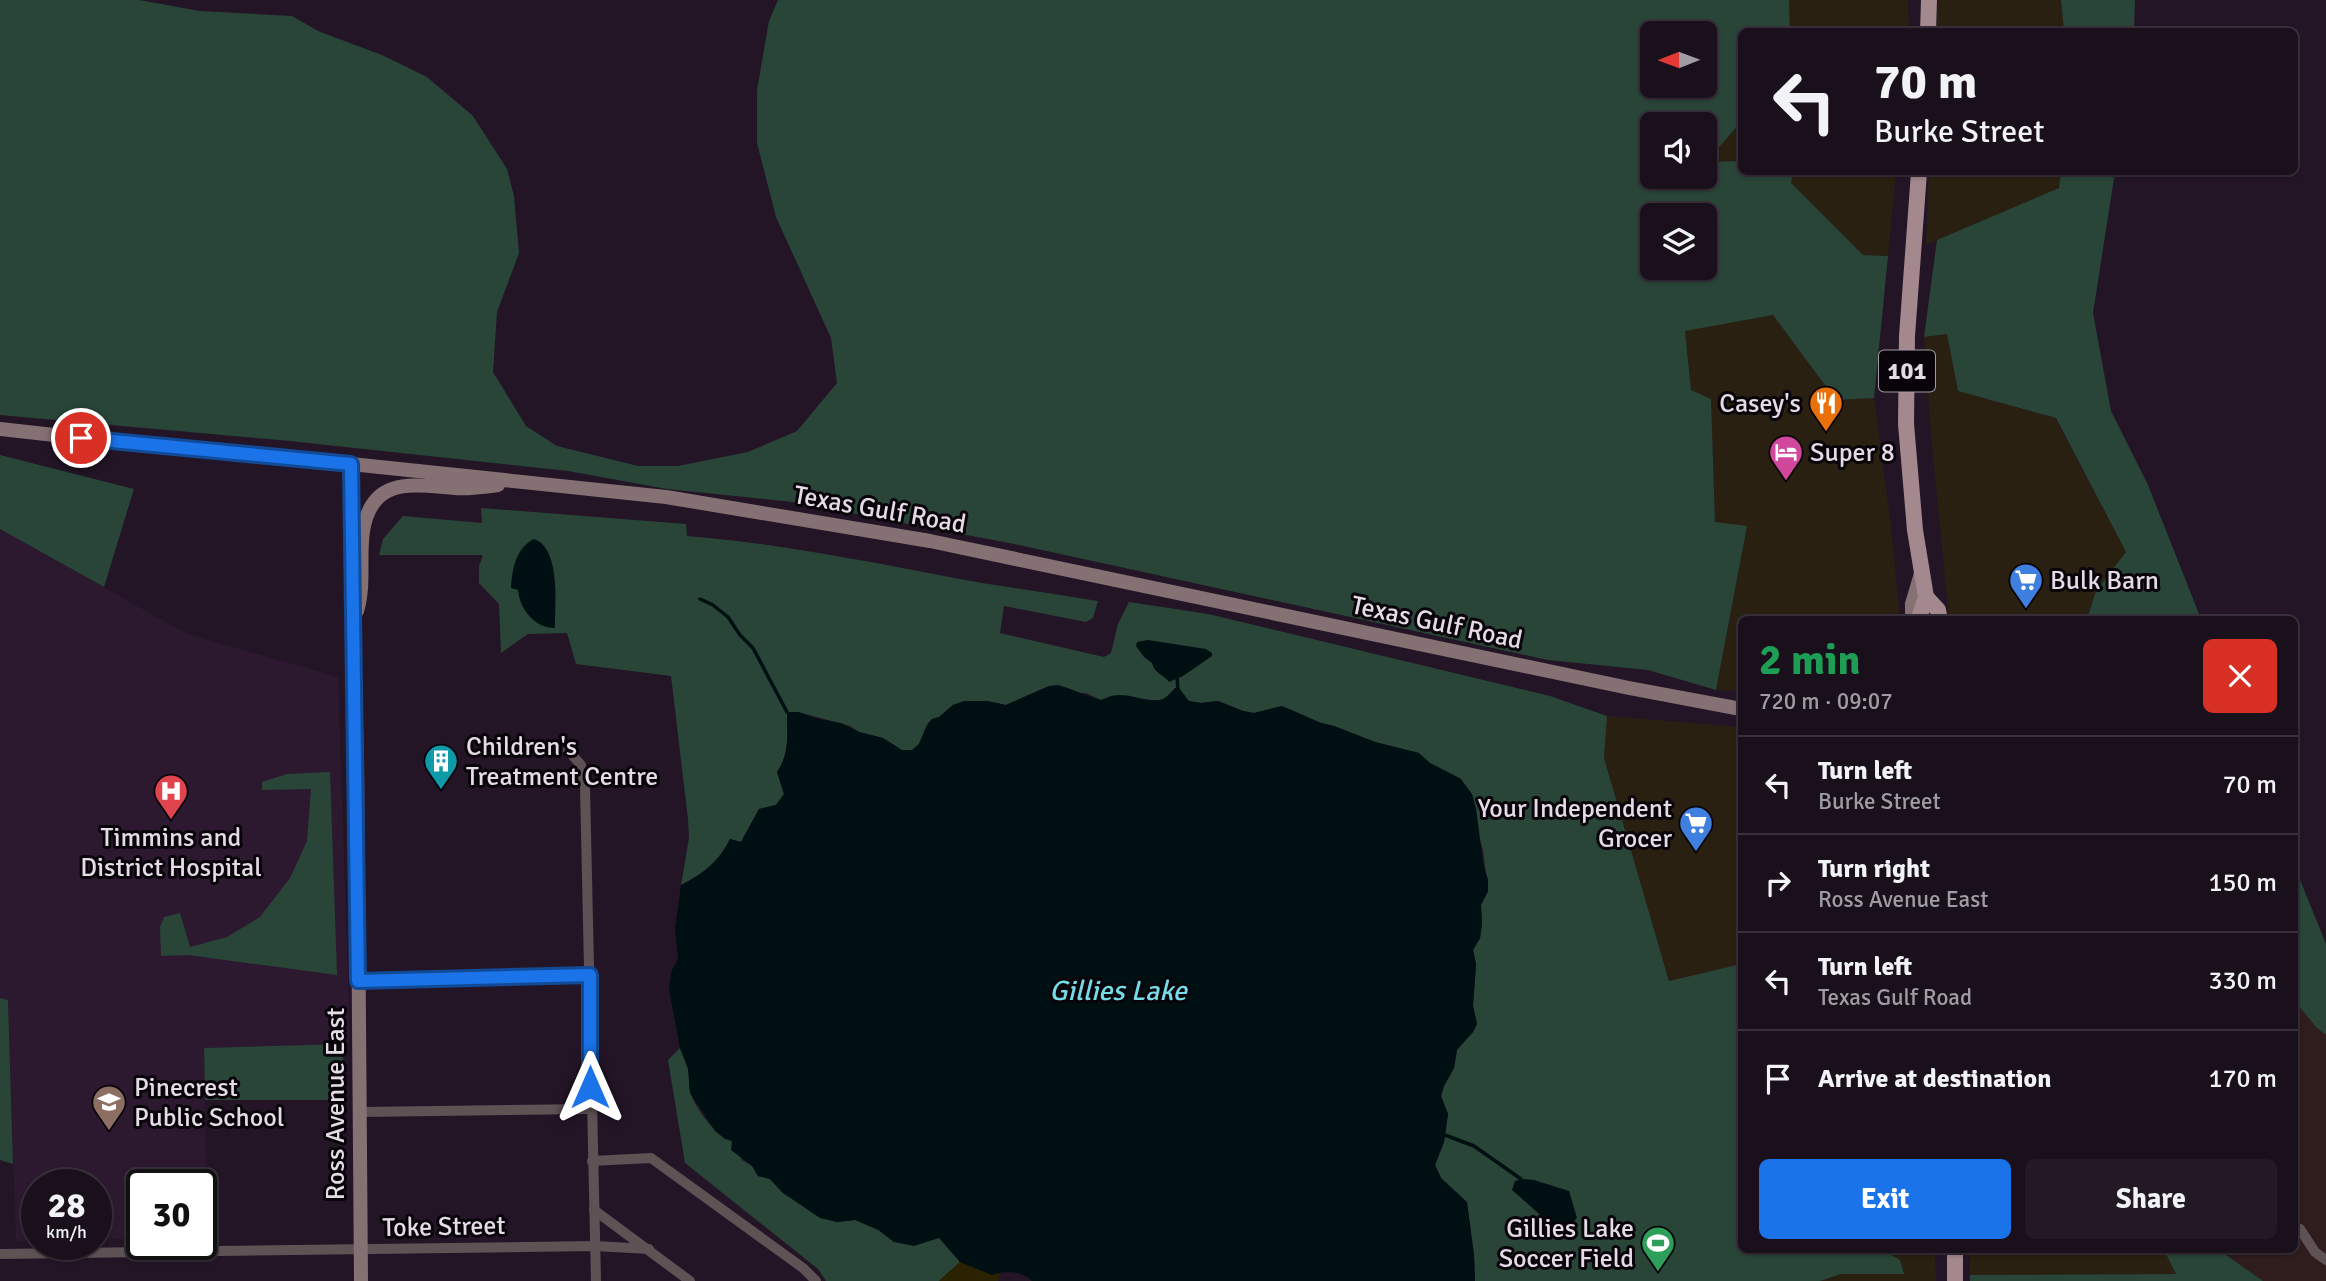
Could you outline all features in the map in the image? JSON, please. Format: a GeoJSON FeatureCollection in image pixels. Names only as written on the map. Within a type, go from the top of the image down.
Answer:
{"type":"FeatureCollection","features":[{"type":"Feature","properties":{"kind":"main road"},"geometry":{"type":"LineString","coordinates":[[1928,28],[1929,0]]}},
{"type":"Feature","properties":{"kind":"main road","name":"101"},"geometry":{"type":"LineString","coordinates":[[1919,175],[1908,324],[1906,424],[1915,530],[1926,597],[1920,616]]}},
{"type":"Feature","properties":{"kind":"main road","name":"Texas Gulf Road"},"geometry":{"type":"LineString","coordinates":[[0,429],[666,497],[930,541],[1738,708]]}},
{"type":"Feature","properties":{"kind":"main road","name":"Ross Avenue East"},"geometry":{"type":"LineString","coordinates":[[351,464],[361,1281]]}},
{"type":"Feature","properties":{"kind":"main road"},"geometry":{"type":"LineString","coordinates":[[352,625],[361,597],[365,523],[372,504],[384,492],[405,485],[479,488],[517,482]]}},
{"type":"Feature","properties":{"kind":"main road"},"geometry":{"type":"LineString","coordinates":[[1912,616],[1912,604],[1922,570]]}},
{"type":"Feature","properties":{"kind":"main road","name":"101"},"geometry":{"type":"LineString","coordinates":[[1926,597],[1938,610],[1939,616]]}},
{"type":"Feature","properties":{"kind":"main road"},"geometry":{"type":"LineString","coordinates":[[1955,1253],[1955,1281]]}},
{"type":"Feature","properties":{"kind":"street"},"geometry":{"type":"LineString","coordinates":[[568,750],[581,765],[585,787],[590,1109],[596,1281]]}},
{"type":"Feature","properties":{"kind":"street"},"geometry":{"type":"LineString","coordinates":[[358,981],[590,975]]}},
{"type":"Feature","properties":{"kind":"street"},"geometry":{"type":"LineString","coordinates":[[360,1112],[590,1109]]}},
{"type":"Feature","properties":{"kind":"street"},"geometry":{"type":"LineString","coordinates":[[592,1161],[651,1158],[803,1268],[816,1281]]}},
{"type":"Feature","properties":{"kind":"street"},"geometry":{"type":"LineString","coordinates":[[594,1210],[690,1281]]}},
{"type":"Feature","properties":{"kind":"street"},"geometry":{"type":"LineString","coordinates":[[2300,1229],[2315,1252],[2326,1260]]}},
{"type":"Feature","properties":{"kind":"street","name":"Toke Street"},"geometry":{"type":"LineString","coordinates":[[0,1254],[596,1246],[649,1249]]}},
{"type":"Feature","properties":{"kind":"shaded area"},"geometry":{"type":"Polygon","coordinates":[[[1789,0],[1908,0],[1909,28],[1790,28],[1789,0]]]}},
{"type":"Feature","properties":{"kind":"shaded area"},"geometry":{"type":"Polygon","coordinates":[[[1938,0],[2061,0],[2064,28],[1936,28],[1938,0]]]}},
{"type":"Feature","properties":{"kind":"shaded area"},"geometry":{"type":"Polygon","coordinates":[[[1738,125],[1738,161],[1717,162],[1717,149],[1738,125]]]}},
{"type":"Feature","properties":{"kind":"shaded area"},"geometry":{"type":"Polygon","coordinates":[[[1792,175],[1896,175],[1888,256],[1863,255],[1791,183],[1792,175]]]}},
{"type":"Feature","properties":{"kind":"shaded area"},"geometry":{"type":"Polygon","coordinates":[[[1929,175],[2061,175],[2060,188],[1926,245],[1929,175]]]}},
{"type":"Feature","properties":{"kind":"shaded area"},"geometry":{"type":"Polygon","coordinates":[[[1773,315],[1836,400],[1874,398],[1900,616],[1738,616],[1738,691],[1716,690],[1747,527],[1715,523],[1711,399],[1691,390],[1685,330],[1773,315]]]}},
{"type":"Feature","properties":{"kind":"shaded area"},"geometry":{"type":"Polygon","coordinates":[[[1947,334],[1958,391],[2055,418],[2126,552],[2096,591],[2088,616],[1949,616],[1924,337],[1947,334]]]}},
{"type":"Feature","properties":{"kind":"shaded area","name":"Timmins and District Hospital"},"geometry":{"type":"Polygon","coordinates":[[[0,529],[187,634],[338,677],[350,1044],[204,1048],[206,1169],[126,1169],[126,1239],[112,1239],[112,1169],[21,1169],[21,1241],[16,1241],[8,1000],[0,998],[0,529]]]}},
{"type":"Feature","properties":{"kind":"shaded area"},"geometry":{"type":"Polygon","coordinates":[[[1607,716],[1738,727],[1738,965],[1669,981],[1604,758],[1607,716]]]}},
{"type":"Feature","properties":{"kind":"shaded area"},"geometry":{"type":"Polygon","coordinates":[[[2298,1005],[2326,1035],[2326,1281],[2263,1281],[2223,1253],[2298,1253],[2298,1005]]]}},
{"type":"Feature","properties":{"kind":"shaded area"},"geometry":{"type":"Polygon","coordinates":[[[1889,1253],[1935,1253],[1936,1281],[1820,1281],[1841,1274],[1903,1274],[1900,1260],[1889,1253]]]}},
{"type":"Feature","properties":{"kind":"shaded area"},"geometry":{"type":"Polygon","coordinates":[[[1970,1253],[2166,1253],[2176,1274],[1970,1275],[1970,1253]]]}},
{"type":"Feature","properties":{"kind":"green space"},"geometry":{"type":"Polygon","coordinates":[[[0,0],[139,0],[200,11],[292,16],[318,31],[382,55],[427,77],[473,116],[507,169],[514,196],[519,253],[497,312],[493,372],[526,426],[557,446],[638,466],[678,466],[748,452],[797,431],[837,383],[831,338],[776,217],[757,143],[757,90],[769,21],[778,0],[1789,0],[1790,28],[1738,28],[1738,125],[1717,149],[1717,112],[1640,112],[1640,189],[1717,189],[1717,162],[1738,161],[1738,175],[1792,175],[1791,183],[1863,255],[1888,256],[1874,398],[1836,400],[1773,315],[1685,331],[1691,390],[1711,399],[1715,522],[1747,526],[1716,690],[1648,670],[1548,660],[1019,545],[793,502],[667,489],[568,471],[290,441],[0,415],[0,0]]]}},
{"type":"Feature","properties":{"kind":"green space"},"geometry":{"type":"Polygon","coordinates":[[[2061,0],[2135,0],[2134,28],[2064,28],[2061,0]]]}},
{"type":"Feature","properties":{"kind":"green space"},"geometry":{"type":"Polygon","coordinates":[[[2061,175],[2115,175],[2093,313],[2111,411],[2148,485],[2200,616],[2088,616],[2096,591],[2126,552],[2056,418],[1958,391],[1947,334],[1924,337],[1937,240],[2059,188],[2061,175]]]}},
{"type":"Feature","properties":{"kind":"green space"},"geometry":{"type":"Polygon","coordinates":[[[0,455],[134,489],[104,587],[0,529],[0,455]]]}},
{"type":"Feature","properties":{"kind":"green space"},"geometry":{"type":"Polygon","coordinates":[[[481,508],[686,524],[687,536],[798,550],[1098,601],[1093,618],[1086,622],[1004,606],[1000,633],[1104,657],[1111,653],[1118,624],[1129,602],[1208,614],[1550,696],[1607,716],[1604,758],[1669,981],[1738,965],[1738,1253],[1888,1253],[1900,1260],[1904,1274],[1841,1274],[1820,1281],[1475,1281],[1467,1203],[1441,1178],[1435,1165],[1444,1142],[1448,1114],[1441,1096],[1454,1068],[1457,1049],[1477,1024],[1473,1006],[1476,965],[1473,950],[1480,938],[1481,905],[1488,891],[1483,850],[1461,779],[1430,763],[1418,753],[1375,742],[1282,706],[1254,713],[1218,701],[1189,701],[1175,688],[1163,700],[1124,697],[1101,700],[1086,693],[1074,693],[1068,688],[1049,686],[1006,705],[987,701],[964,701],[932,719],[919,744],[912,750],[902,751],[883,738],[859,732],[850,726],[798,712],[787,713],[786,751],[777,772],[784,794],[776,805],[759,809],[741,842],[730,839],[710,866],[681,885],[689,838],[671,676],[576,664],[567,633],[528,634],[501,653],[499,604],[479,583],[479,566],[483,555],[379,555],[383,539],[403,516],[482,523],[481,508]]]}},
{"type":"Feature","properties":{"kind":"green space"},"geometry":{"type":"Polygon","coordinates":[[[330,772],[337,975],[188,955],[161,956],[160,927],[164,917],[180,913],[190,947],[227,937],[260,917],[290,878],[307,841],[311,789],[262,790],[262,782],[287,774],[330,772]]]}},
{"type":"Feature","properties":{"kind":"green space"},"geometry":{"type":"Polygon","coordinates":[[[2298,875],[2326,944],[2326,1035],[2298,1005],[2298,875]]]}},
{"type":"Feature","properties":{"kind":"green space"},"geometry":{"type":"Polygon","coordinates":[[[0,998],[8,1000],[13,1164],[0,1160],[0,998]]]}},
{"type":"Feature","properties":{"kind":"green space"},"geometry":{"type":"Polygon","coordinates":[[[343,1044],[344,1100],[205,1100],[204,1048],[343,1044]]]}},
{"type":"Feature","properties":{"kind":"green space"},"geometry":{"type":"Polygon","coordinates":[[[680,1048],[696,1105],[719,1133],[732,1140],[742,1160],[752,1166],[758,1176],[770,1179],[783,1193],[837,1222],[855,1220],[878,1230],[894,1242],[939,1237],[960,1262],[939,1281],[826,1281],[818,1269],[685,1163],[668,1060],[680,1048]]]}},
{"type":"Feature","properties":{"kind":"green space"},"geometry":{"type":"Polygon","coordinates":[[[2166,1253],[2223,1253],[2263,1281],[1970,1281],[1970,1275],[2176,1274],[2166,1253]]]}},
{"type":"Feature","properties":{"kind":"sand"},"geometry":{"type":"Polygon","coordinates":[[[960,1262],[1000,1272],[998,1281],[939,1281],[960,1262]]]}},
{"type":"Feature","properties":{"kind":"water"},"geometry":{"type":"Polygon","coordinates":[[[534,539],[543,544],[553,565],[555,628],[535,621],[525,611],[518,590],[511,588],[519,553],[534,539]]]}},
{"type":"Feature","properties":{"kind":"water"},"geometry":{"type":"Polygon","coordinates":[[[1148,640],[1206,649],[1212,656],[1183,676],[1169,682],[1136,646],[1137,642],[1148,640]]]}},
{"type":"Feature","properties":{"kind":"water","name":"Gillies Lake"},"geometry":{"type":"Polygon","coordinates":[[[1058,685],[1101,700],[1126,695],[1156,700],[1179,688],[1189,701],[1218,701],[1254,713],[1282,706],[1375,742],[1419,753],[1430,763],[1461,779],[1472,794],[1488,880],[1488,891],[1481,905],[1480,938],[1473,950],[1476,964],[1473,1006],[1477,1024],[1457,1050],[1454,1068],[1441,1096],[1448,1114],[1444,1142],[1435,1165],[1441,1178],[1467,1202],[1475,1281],[1032,1281],[1013,1272],[992,1275],[960,1262],[939,1238],[914,1246],[894,1242],[879,1230],[855,1220],[837,1222],[820,1218],[783,1193],[770,1179],[758,1176],[752,1166],[731,1150],[732,1141],[715,1131],[690,1093],[688,1069],[680,1048],[669,990],[671,972],[678,959],[675,929],[681,885],[710,866],[730,839],[741,842],[759,809],[776,805],[784,794],[777,772],[786,751],[787,712],[798,712],[841,723],[859,732],[883,738],[902,750],[912,750],[919,744],[932,719],[939,717],[953,705],[965,701],[987,701],[1006,705],[1049,686],[1058,685]]]}},
{"type":"Feature","properties":{"kind":"water"},"geometry":{"type":"Polygon","coordinates":[[[1523,1179],[1569,1191],[1577,1218],[1564,1232],[1512,1190],[1515,1181],[1523,1179]]]}},
{"type":"Feature","properties":{"kind":"waterway"},"geometry":{"type":"LineString","coordinates":[[700,599],[728,617],[753,648],[787,712]]}},
{"type":"Feature","properties":{"kind":"waterway"},"geometry":{"type":"LineString","coordinates":[[1177,675],[1178,692]]}},
{"type":"Feature","properties":{"kind":"waterway"},"geometry":{"type":"LineString","coordinates":[[1445,1135],[1474,1146],[1521,1179]]}},
{"type":"Feature","properties":{"kind":"place","name":"Casey's"},"geometry":{"type":"Point","coordinates":[1826,433]}},
{"type":"Feature","properties":{"kind":"place","name":"Super 8"},"geometry":{"type":"Point","coordinates":[1786,482]}},
{"type":"Feature","properties":{"kind":"place","name":"Bulk Barn"},"geometry":{"type":"Point","coordinates":[2026,610]}},
{"type":"Feature","properties":{"kind":"place","name":"Children's Treatment Centre"},"geometry":{"type":"Point","coordinates":[441,791]}},
{"type":"Feature","properties":{"kind":"place","name":"Timmins and District Hospital"},"geometry":{"type":"Point","coordinates":[171,821]}},
{"type":"Feature","properties":{"kind":"place","name":"Your Independent Grocer"},"geometry":{"type":"Point","coordinates":[1696,853]}},
{"type":"Feature","properties":{"kind":"place","name":"Pinecrest Public School"},"geometry":{"type":"Point","coordinates":[109,1132]}},
{"type":"Feature","properties":{"kind":"place","name":"Gillies Lake Soccer Field"},"geometry":{"type":"Point","coordinates":[1658,1273]}},
{"type":"Feature","properties":{"kind":"route"},"geometry":{"type":"LineString","coordinates":[[81,438],[351,464],[358,981],[590,975],[590,1087]]}}]}
